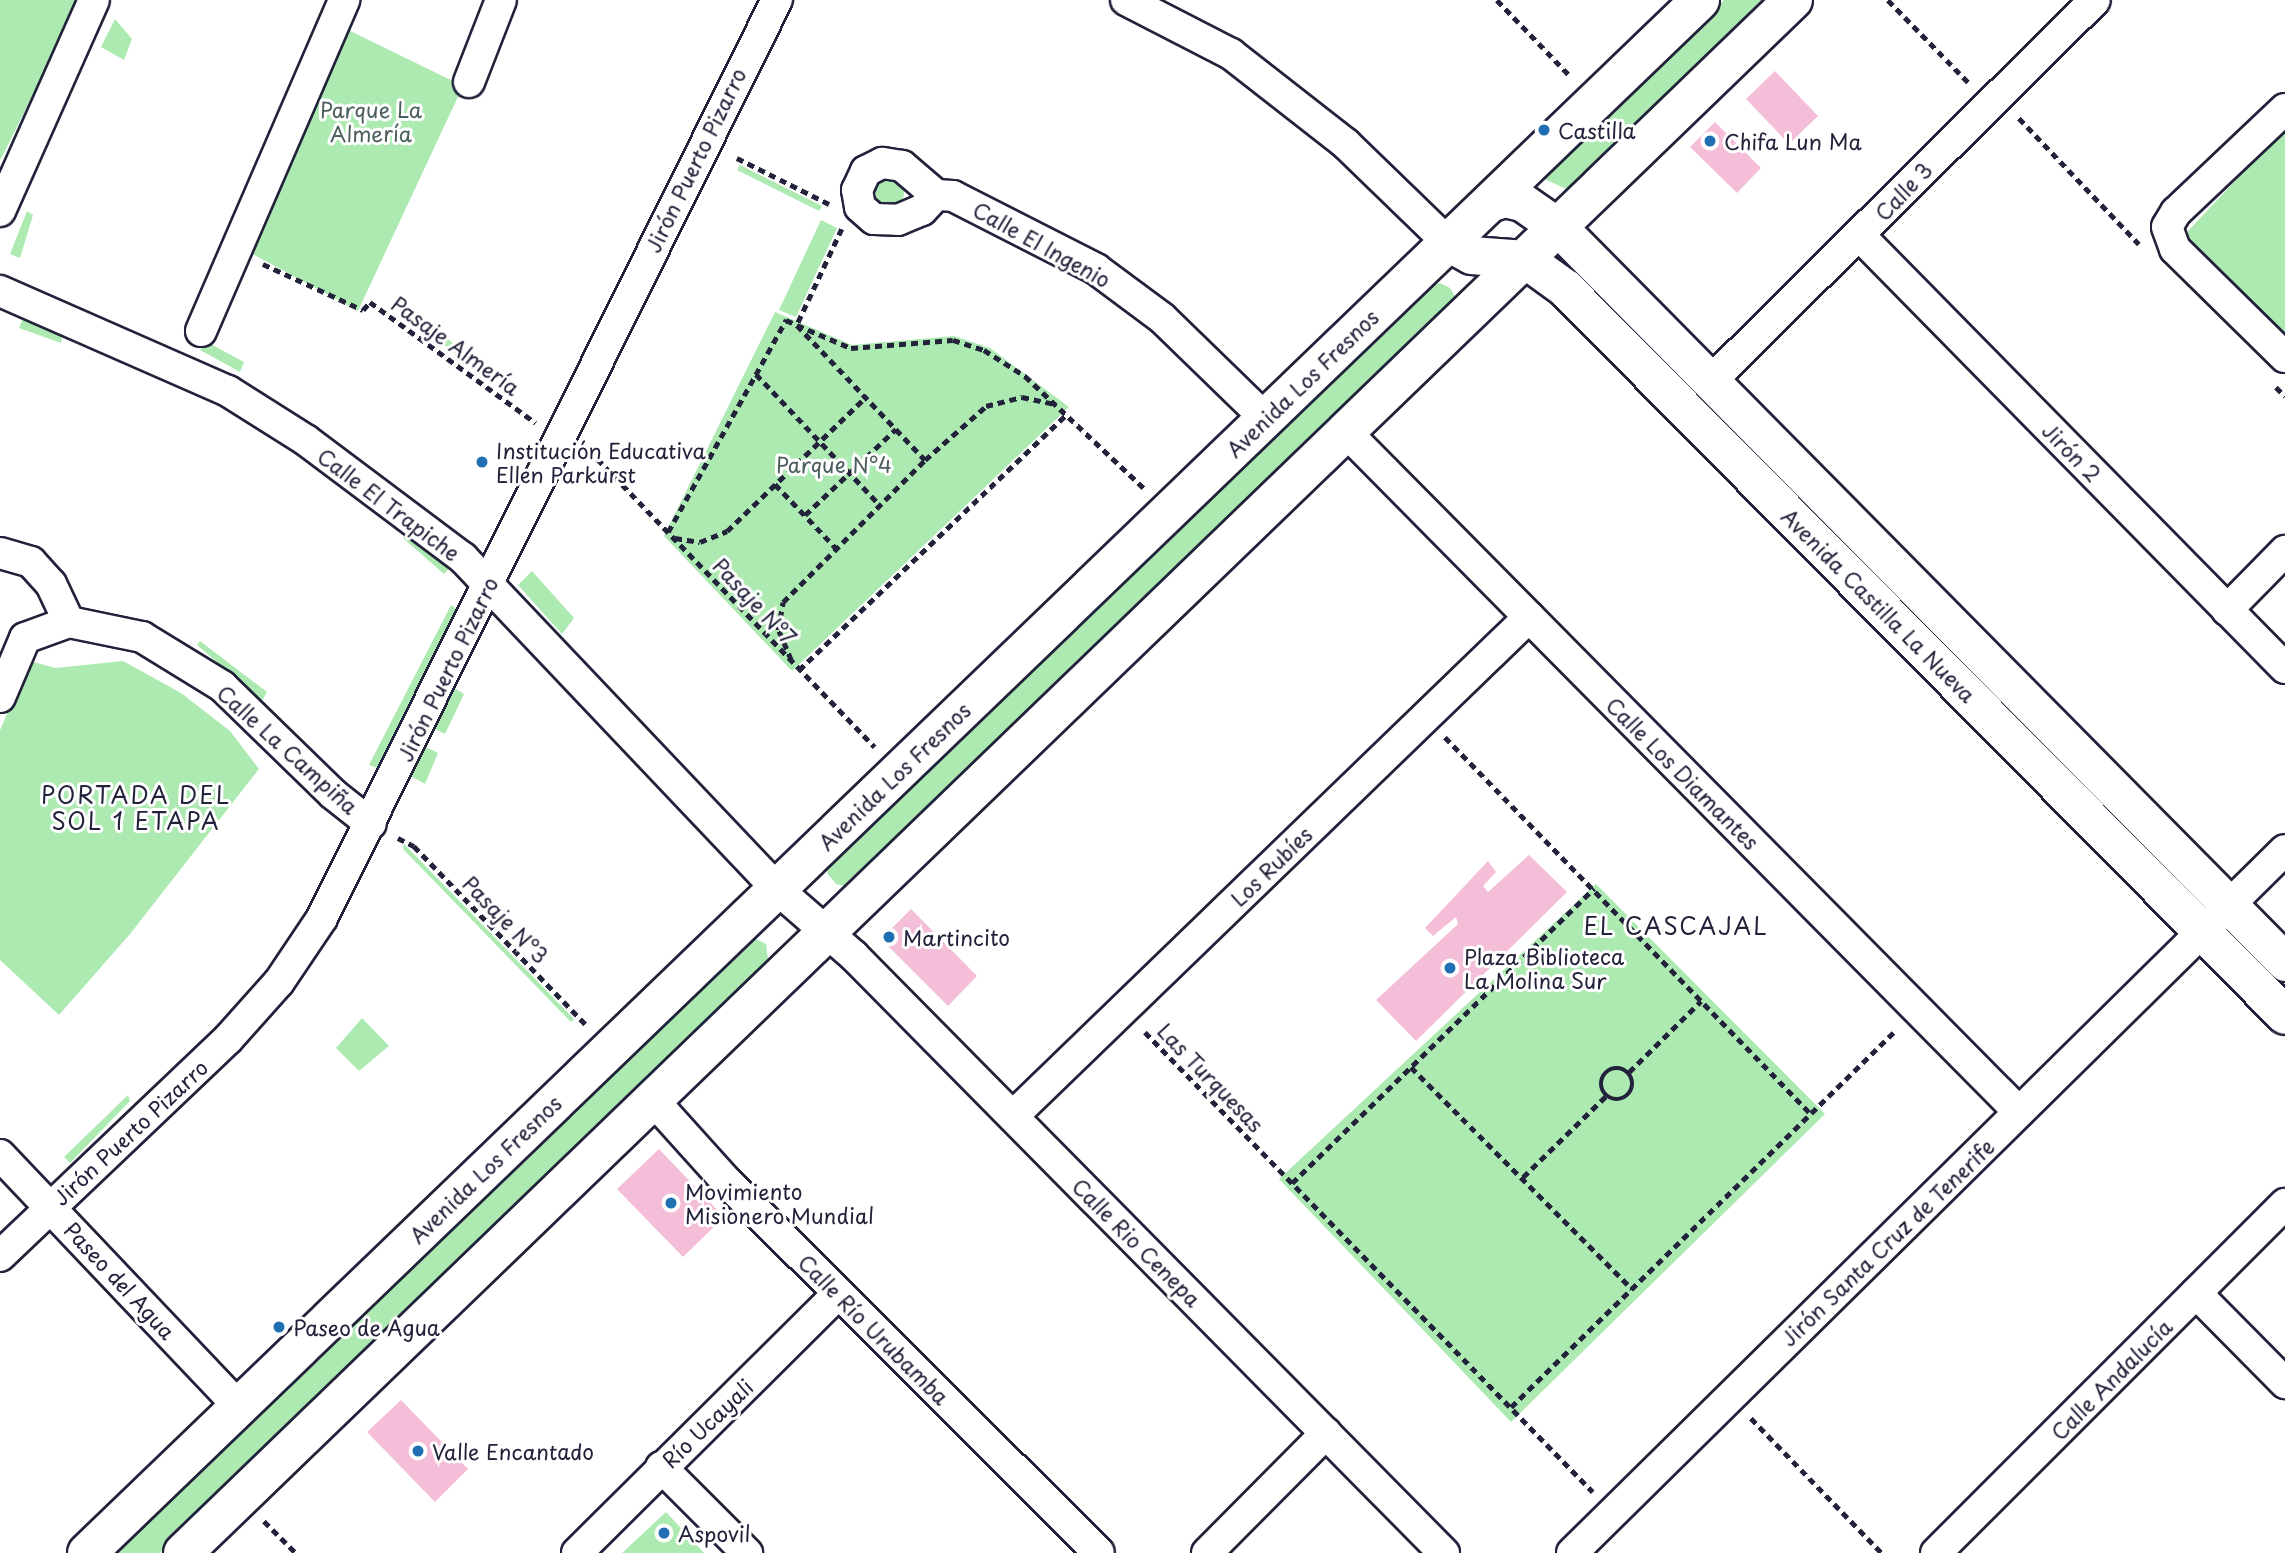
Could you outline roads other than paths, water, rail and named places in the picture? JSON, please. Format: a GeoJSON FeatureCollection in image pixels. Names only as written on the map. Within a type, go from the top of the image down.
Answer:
{"type":"FeatureCollection","features":[{"type":"Feature","properties":{"kind":"main road","name":"Avenida Los Fresnos"},"geometry":{"type":"LineString","coordinates":[[87,1553],[1700,0]]}},
{"type":"Feature","properties":{"kind":"main road"},"geometry":{"type":"LineString","coordinates":[[183,1553],[1793,0]]}},
{"type":"Feature","properties":{"kind":"street"},"geometry":{"type":"LineString","coordinates":[[0,211],[94,0]]}},
{"type":"Feature","properties":{"kind":"street"},"geometry":{"type":"LineString","coordinates":[[201,331],[344,0]]}},
{"type":"Feature","properties":{"kind":"street"},"geometry":{"type":"LineString","coordinates":[[469,82],[501,0]]}},
{"type":"Feature","properties":{"kind":"street","name":"Jirón Puerto Pizarro"},"geometry":{"type":"LineString","coordinates":[[0,1256],[254,1012],[302,951],[371,824],[777,0]]}},
{"type":"Feature","properties":{"kind":"street"},"geometry":{"type":"LineString","coordinates":[[1126,0],[1230,54],[1345,143],[1447,242],[1471,255],[1525,259]]}},
{"type":"Feature","properties":{"kind":"street","name":"Calle 3"},"geometry":{"type":"LineString","coordinates":[[1710,382],[1860,236],[1988,103],[2095,0]]}},
{"type":"Feature","properties":{"kind":"street"},"geometry":{"type":"LineString","coordinates":[[2285,109],[2176,212],[2167,227],[2175,249],[2285,357]]}},
{"type":"Feature","properties":{"kind":"street","name":"Calle El Ingenio"},"geometry":{"type":"LineString","coordinates":[[936,195],[953,196],[1009,222],[1096,269],[1162,318],[1266,419]]}},
{"type":"Feature","properties":{"kind":"street","name":"Avenida Castilla La Nueva"},"geometry":{"type":"LineString","coordinates":[[1489,203],[1504,198],[1522,202],[1558,227],[2285,962]]}},
{"type":"Feature","properties":{"kind":"street","name":"Jirón 2"},"geometry":{"type":"LineString","coordinates":[[1860,236],[2285,668]]}},
{"type":"Feature","properties":{"kind":"street","name":"Avenida Castilla La Nueva"},"geometry":{"type":"LineString","coordinates":[[1525,259],[1565,288],[2285,1016]]}},
{"type":"Feature","properties":{"kind":"street","name":"Calle El Trapiche"},"geometry":{"type":"LineString","coordinates":[[0,291],[228,391],[307,441],[463,558],[777,889],[828,932]]}},
{"type":"Feature","properties":{"kind":"street","name":"Calle Los Diamantes"},"geometry":{"type":"LineString","coordinates":[[1347,433],[2019,1112]]}},
{"type":"Feature","properties":{"kind":"street"},"geometry":{"type":"LineString","coordinates":[[2227,610],[2285,551]]}},
{"type":"Feature","properties":{"kind":"street"},"geometry":{"type":"LineString","coordinates":[[0,553],[31,562],[51,584],[69,622],[25,638],[0,696]]}},
{"type":"Feature","properties":{"kind":"street","name":"Los Rubíes"},"geometry":{"type":"LineString","coordinates":[[1013,1116],[1529,617]]}},
{"type":"Feature","properties":{"kind":"street","name":"Calle La Campiña"},"geometry":{"type":"LineString","coordinates":[[69,622],[142,637],[222,686],[333,794],[371,824]]}},
{"type":"Feature","properties":{"kind":"street","name":"Jirón Santa Cruz de Tenerife"},"geometry":{"type":"LineString","coordinates":[[1572,1553],[2285,850]]}},
{"type":"Feature","properties":{"kind":"street","name":"Calle Rio Cenepa"},"geometry":{"type":"LineString","coordinates":[[828,932],[1444,1553]]}},
{"type":"Feature","properties":{"kind":"street","name":"Calle Río Urubamba"},"geometry":{"type":"LineString","coordinates":[[654,1101],[838,1294],[1098,1553]]}},
{"type":"Feature","properties":{"kind":"street","name":"Paseo del Agua"},"geometry":{"type":"LineString","coordinates":[[0,1156],[239,1406]]}},
{"type":"Feature","properties":{"kind":"street","name":"Calle Andalucía"},"geometry":{"type":"LineString","coordinates":[[1936,1553],[2285,1204]]}},
{"type":"Feature","properties":{"kind":"street"},"geometry":{"type":"LineString","coordinates":[[2196,1293],[2285,1383]]}},
{"type":"Feature","properties":{"kind":"street","name":"Río Ucayali"},"geometry":{"type":"LineString","coordinates":[[576,1553],[838,1294]]}},
{"type":"Feature","properties":{"kind":"street"},"geometry":{"type":"LineString","coordinates":[[1207,1553],[1326,1433]]}},
{"type":"Feature","properties":{"kind":"street"},"geometry":{"type":"LineString","coordinates":[[661,1467],[747,1553]]}},
{"type":"Feature","properties":{"kind":"place","name":"Castilla"},"geometry":{"type":"Point","coordinates":[1544,130]}},
{"type":"Feature","properties":{"kind":"place","name":"Chifa Lun Ma"},"geometry":{"type":"Point","coordinates":[1710,141]}},
{"type":"Feature","properties":{"kind":"place","name":"Institución Educativa Ellen Parkurst"},"geometry":{"type":"Point","coordinates":[482,462]}},
{"type":"Feature","properties":{"kind":"place","name":"Martincito"},"geometry":{"type":"Point","coordinates":[889,937]}},
{"type":"Feature","properties":{"kind":"place","name":"Plaza Biblioteca La Molina Sur"},"geometry":{"type":"Point","coordinates":[1450,968]}},
{"type":"Feature","properties":{"kind":"place","name":"Movimiento Misionero Mundial"},"geometry":{"type":"Point","coordinates":[671,1203]}},
{"type":"Feature","properties":{"kind":"place","name":"Paseo de Agua"},"geometry":{"type":"Point","coordinates":[279,1327]}},
{"type":"Feature","properties":{"kind":"place","name":"Valle Encantado"},"geometry":{"type":"Point","coordinates":[418,1451]}},
{"type":"Feature","properties":{"kind":"place","name":"Aspovil"},"geometry":{"type":"Point","coordinates":[664,1533]}},
{"type":"Feature","properties":{"kind":"district","name":"PORTADA DEL SOL 1 ETAPA"},"geometry":{"type":"Point","coordinates":[136,808]}},
{"type":"Feature","properties":{"kind":"district","name":"EL CASCAJAL"},"geometry":{"type":"Point","coordinates":[1676,926]}},
{"type":"Feature","properties":{"kind":"park label","name":"Parque La Almería"},"geometry":{"type":"Point","coordinates":[371,121]}},
{"type":"Feature","properties":{"kind":"park label","name":"Parque N°4"},"geometry":{"type":"Point","coordinates":[834,464]}}]}
